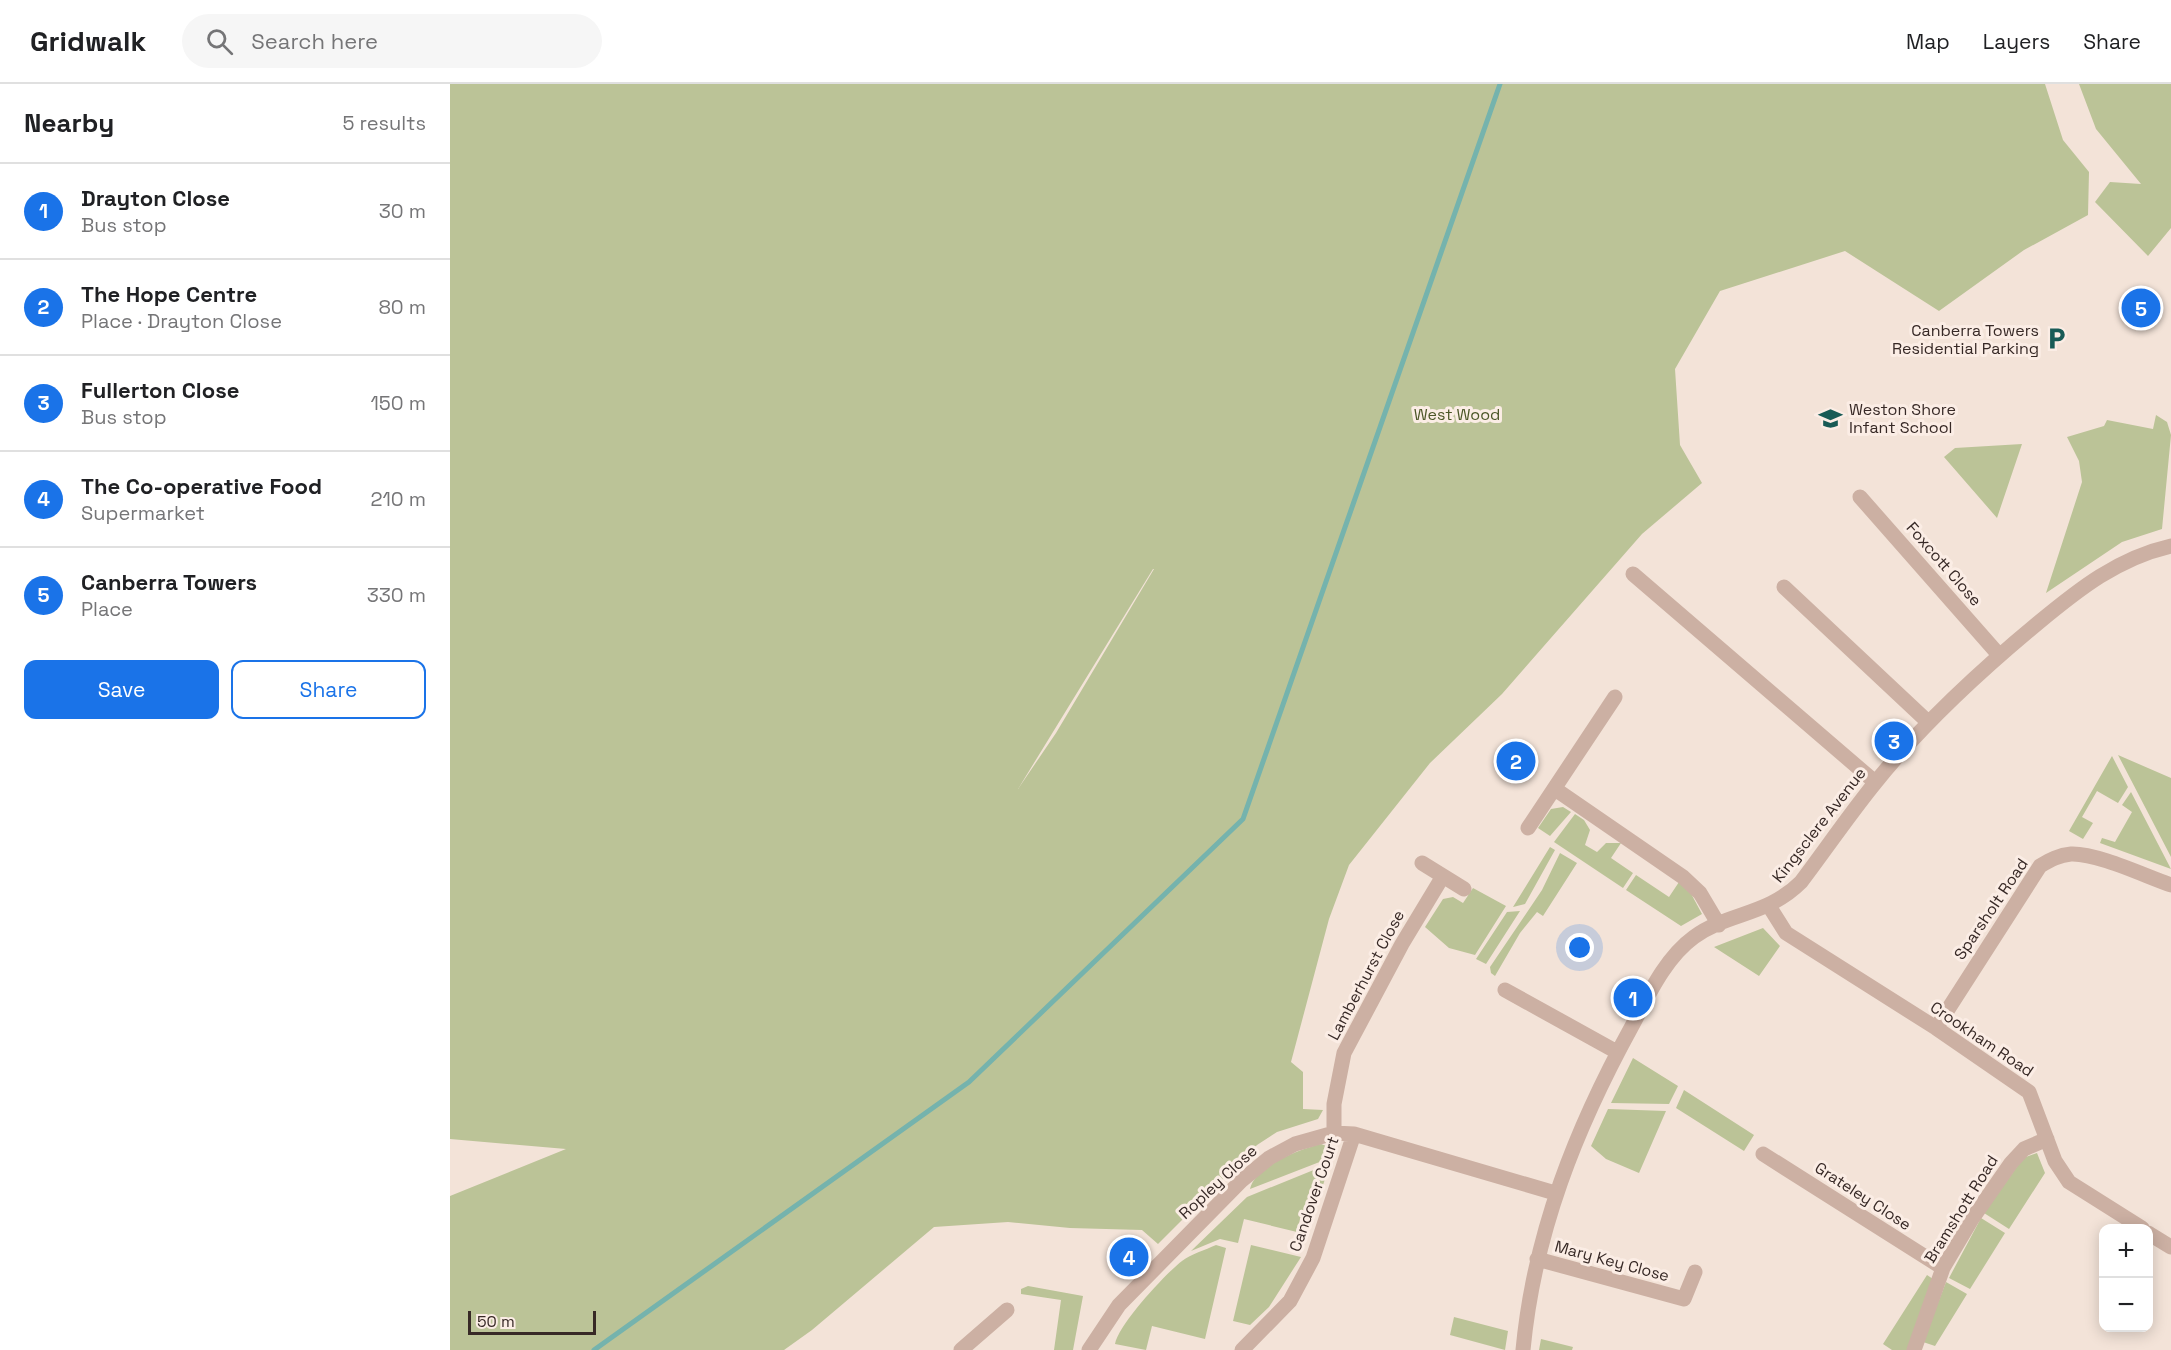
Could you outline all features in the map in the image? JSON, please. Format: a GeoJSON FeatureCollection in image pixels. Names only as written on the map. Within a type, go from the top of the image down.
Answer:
{"type":"FeatureCollection","features":[{"type":"Feature","properties":{"kind":"street","name":"Foxcott Close"},"geometry":{"type":"LineString","coordinates":[[1860,497],[1999,655]]}},
{"type":"Feature","properties":{"kind":"street","name":"Kingsclere Avenue"},"geometry":{"type":"LineString","coordinates":[[1523,1350],[1537,1259],[1555,1193],[1592,1100],[1670,960],[1695,937],[1769,906],[1787,896],[1801,882],[1875,782],[1928,722],[1999,655],[2084,586],[2124,561],[2171,546]]}},
{"type":"Feature","properties":{"kind":"street"},"geometry":{"type":"LineString","coordinates":[[1633,574],[1875,782]]}},
{"type":"Feature","properties":{"kind":"street"},"geometry":{"type":"LineString","coordinates":[[1784,587],[1928,722]]}},
{"type":"Feature","properties":{"kind":"street"},"geometry":{"type":"LineString","coordinates":[[1528,828],[1615,697]]}},
{"type":"Feature","properties":{"kind":"street"},"geometry":{"type":"LineString","coordinates":[[1555,789],[1683,877],[1700,893],[1719,925]]}},
{"type":"Feature","properties":{"kind":"street","name":"Sparsholt Road"},"geometry":{"type":"LineString","coordinates":[[1936,1028],[2040,866],[2065,855],[2085,855],[2171,885]]}},
{"type":"Feature","properties":{"kind":"street"},"geometry":{"type":"LineString","coordinates":[[1422,863],[1464,889]]}},
{"type":"Feature","properties":{"kind":"street","name":"Lamberhurst Close"},"geometry":{"type":"LineString","coordinates":[[1334,1133],[1334,1104],[1344,1053],[1396,954],[1443,876]]}},
{"type":"Feature","properties":{"kind":"street","name":"Crookham Road"},"geometry":{"type":"LineString","coordinates":[[1769,906],[1786,933],[1936,1028],[2029,1092],[2055,1161],[2069,1182],[2136,1224]]}},
{"type":"Feature","properties":{"kind":"street"},"geometry":{"type":"LineString","coordinates":[[1505,990],[1617,1052]]}},
{"type":"Feature","properties":{"kind":"street","name":"Ropley Close"},"geometry":{"type":"LineString","coordinates":[[1089,1350],[1119,1305],[1241,1181],[1269,1158],[1295,1144],[1334,1133],[1354,1134],[1555,1193]]}},
{"type":"Feature","properties":{"kind":"street","name":"Candover Court"},"geometry":{"type":"LineString","coordinates":[[1242,1350],[1290,1301],[1313,1258],[1354,1134]]}},
{"type":"Feature","properties":{"kind":"street","name":"Bramshott Road"},"geometry":{"type":"LineString","coordinates":[[1914,1350],[1943,1268],[2011,1163],[2024,1149],[2047,1139]]}},
{"type":"Feature","properties":{"kind":"street","name":"Grateley Close"},"geometry":{"type":"LineString","coordinates":[[1763,1154],[1943,1268]]}},
{"type":"Feature","properties":{"kind":"street"},"geometry":{"type":"LineString","coordinates":[[2153,1236],[2171,1247]]}},
{"type":"Feature","properties":{"kind":"street","name":"Mary Key Close"},"geometry":{"type":"LineString","coordinates":[[1537,1259],[1684,1299],[1695,1272]]}},
{"type":"Feature","properties":{"kind":"street"},"geometry":{"type":"LineString","coordinates":[[961,1350],[1007,1310]]}},
{"type":"Feature","properties":{"kind":"green space","name":"West Wood"},"geometry":{"type":"Polygon","coordinates":[[[450,84],[2045,84],[2063,140],[2089,172],[2088,215],[2024,250],[1939,311],[1845,251],[1720,291],[1675,369],[1680,445],[1702,483],[1642,534],[1502,694],[1430,763],[1349,865],[1329,919],[1291,1062],[1303,1072],[1303,1109],[1323,1110],[1318,1119],[1277,1132],[1257,1145],[1158,1244],[1142,1230],[1070,1228],[1008,1222],[934,1227],[812,1330],[784,1350],[450,1350],[450,1196],[566,1149],[450,1139],[450,84]],[[1154,569],[1018,789],[1056,733],[1154,569]]]}},
{"type":"Feature","properties":{"kind":"green space"},"geometry":{"type":"Polygon","coordinates":[[[2079,84],[2171,84],[2171,228],[2148,256],[2095,202],[2110,182],[2141,184],[2096,129],[2079,84]]]}},
{"type":"Feature","properties":{"kind":"green space"},"geometry":{"type":"Polygon","coordinates":[[[2156,415],[2167,422],[2171,435],[2162,529],[2122,542],[2046,593],[2082,482],[2079,461],[2067,437],[2104,426],[2107,420],[2153,429],[2156,415]]]}},
{"type":"Feature","properties":{"kind":"green space"},"geometry":{"type":"Polygon","coordinates":[[[2022,444],[1997,518],[1944,457],[1955,448],[2022,444]]]}},
{"type":"Feature","properties":{"kind":"green space"},"geometry":{"type":"Polygon","coordinates":[[[2118,755],[2171,778],[2171,857],[2118,755]]]}},
{"type":"Feature","properties":{"kind":"green space"},"geometry":{"type":"Polygon","coordinates":[[[2112,756],[2128,787],[2118,803],[2097,791],[2082,817],[2093,823],[2083,839],[2069,831],[2112,756]]]}},
{"type":"Feature","properties":{"kind":"green space"},"geometry":{"type":"Polygon","coordinates":[[[2131,792],[2171,869],[2100,843],[2102,838],[2115,842],[2132,812],[2122,805],[2131,792]]]}},
{"type":"Feature","properties":{"kind":"green space"},"geometry":{"type":"Polygon","coordinates":[[[1563,807],[1571,812],[1550,836],[1538,828],[1551,809],[1563,807]]]}},
{"type":"Feature","properties":{"kind":"green space"},"geometry":{"type":"Polygon","coordinates":[[[1575,814],[1584,820],[1590,830],[1585,845],[1597,852],[1606,843],[1621,843],[1611,858],[1633,873],[1623,888],[1554,842],[1575,814]]]}},
{"type":"Feature","properties":{"kind":"green space"},"geometry":{"type":"Polygon","coordinates":[[[1550,847],[1555,850],[1525,904],[1513,907],[1550,847]]]}},
{"type":"Feature","properties":{"kind":"green space"},"geometry":{"type":"Polygon","coordinates":[[[1560,853],[1577,863],[1543,916],[1537,912],[1520,933],[1495,976],[1491,973],[1490,967],[1542,890],[1560,853]]]}},
{"type":"Feature","properties":{"kind":"green space"},"geometry":{"type":"Polygon","coordinates":[[[1636,875],[1669,897],[1679,882],[1688,888],[1702,914],[1681,926],[1626,890],[1636,875]]]}},
{"type":"Feature","properties":{"kind":"green space"},"geometry":{"type":"Polygon","coordinates":[[[1473,888],[1506,906],[1475,955],[1449,948],[1425,927],[1443,899],[1453,897],[1463,903],[1473,888]]]}},
{"type":"Feature","properties":{"kind":"green space"},"geometry":{"type":"Polygon","coordinates":[[[1520,911],[1486,964],[1476,959],[1507,912],[1520,911]]]}},
{"type":"Feature","properties":{"kind":"green space"},"geometry":{"type":"Polygon","coordinates":[[[1763,928],[1780,946],[1759,976],[1714,947],[1763,928]]]}},
{"type":"Feature","properties":{"kind":"green space"},"geometry":{"type":"Polygon","coordinates":[[[1633,1058],[1678,1086],[1669,1104],[1611,1103],[1633,1058]]]}},
{"type":"Feature","properties":{"kind":"green space"},"geometry":{"type":"Polygon","coordinates":[[[1684,1090],[1754,1135],[1744,1151],[1676,1108],[1684,1090]]]}},
{"type":"Feature","properties":{"kind":"green space"},"geometry":{"type":"Polygon","coordinates":[[[1608,1109],[1666,1111],[1639,1173],[1606,1159],[1591,1146],[1608,1109]]]}},
{"type":"Feature","properties":{"kind":"green space"},"geometry":{"type":"Polygon","coordinates":[[[1321,1144],[1329,1147],[1335,1156],[1250,1189],[1260,1173],[1269,1166],[1291,1154],[1321,1144]]]}},
{"type":"Feature","properties":{"kind":"green space"},"geometry":{"type":"Polygon","coordinates":[[[2037,1153],[2045,1173],[2009,1229],[1984,1213],[2023,1158],[2037,1153]]]}},
{"type":"Feature","properties":{"kind":"green space"},"geometry":{"type":"Polygon","coordinates":[[[1321,1167],[1327,1172],[1312,1222],[1300,1219],[1297,1232],[1244,1219],[1238,1243],[1220,1239],[1191,1251],[1247,1197],[1321,1167]]]}},
{"type":"Feature","properties":{"kind":"green space"},"geometry":{"type":"Polygon","coordinates":[[[1981,1218],[2005,1233],[1970,1289],[1949,1278],[1981,1218]]]}},
{"type":"Feature","properties":{"kind":"green space"},"geometry":{"type":"Polygon","coordinates":[[[1216,1245],[1226,1248],[1205,1339],[1152,1326],[1146,1350],[1115,1344],[1133,1312],[1174,1267],[1194,1254],[1216,1245]]]}},
{"type":"Feature","properties":{"kind":"green space"},"geometry":{"type":"Polygon","coordinates":[[[1251,1245],[1301,1257],[1269,1307],[1250,1325],[1233,1321],[1251,1245]]]}},
{"type":"Feature","properties":{"kind":"green space"},"geometry":{"type":"Polygon","coordinates":[[[1927,1275],[1933,1279],[1907,1350],[1892,1350],[1883,1344],[1927,1275]]]}},
{"type":"Feature","properties":{"kind":"green space"},"geometry":{"type":"Polygon","coordinates":[[[1946,1282],[1967,1294],[1935,1346],[1923,1342],[1946,1282]]]}},
{"type":"Feature","properties":{"kind":"green space"},"geometry":{"type":"Polygon","coordinates":[[[1028,1286],[1083,1296],[1073,1350],[1054,1350],[1061,1300],[1021,1294],[1021,1289],[1028,1286]]]}},
{"type":"Feature","properties":{"kind":"green space"},"geometry":{"type":"Polygon","coordinates":[[[1454,1317],[1508,1331],[1505,1350],[1450,1335],[1454,1317]]]}},
{"type":"Feature","properties":{"kind":"green space"},"geometry":{"type":"Polygon","coordinates":[[[1541,1339],[1573,1347],[1572,1350],[1539,1350],[1541,1339]]]}},
{"type":"Feature","properties":{"kind":"waterway"},"geometry":{"type":"LineString","coordinates":[[594,1350],[969,1082],[1243,819],[1500,84]]}},
{"type":"Feature","properties":{"kind":"place","name":"Canberra Towers"},"geometry":{"type":"Point","coordinates":[2141,308]}},
{"type":"Feature","properties":{"kind":"place","name":"Canberra Towers Residential Parking"},"geometry":{"type":"Point","coordinates":[2057,339]}},
{"type":"Feature","properties":{"kind":"place","name":"Weston Shore Infant School"},"geometry":{"type":"Point","coordinates":[1831,418]}},
{"type":"Feature","properties":{"kind":"place","name":"Fullerton Close"},"geometry":{"type":"Point","coordinates":[1894,741]}},
{"type":"Feature","properties":{"kind":"place","name":"The Hope Centre"},"geometry":{"type":"Point","coordinates":[1516,761]}},
{"type":"Feature","properties":{"kind":"place","name":"Drayton Close"},"geometry":{"type":"Point","coordinates":[1633,998]}},
{"type":"Feature","properties":{"kind":"place","name":"The Co-operative Food"},"geometry":{"type":"Point","coordinates":[1129,1257]}}]}
